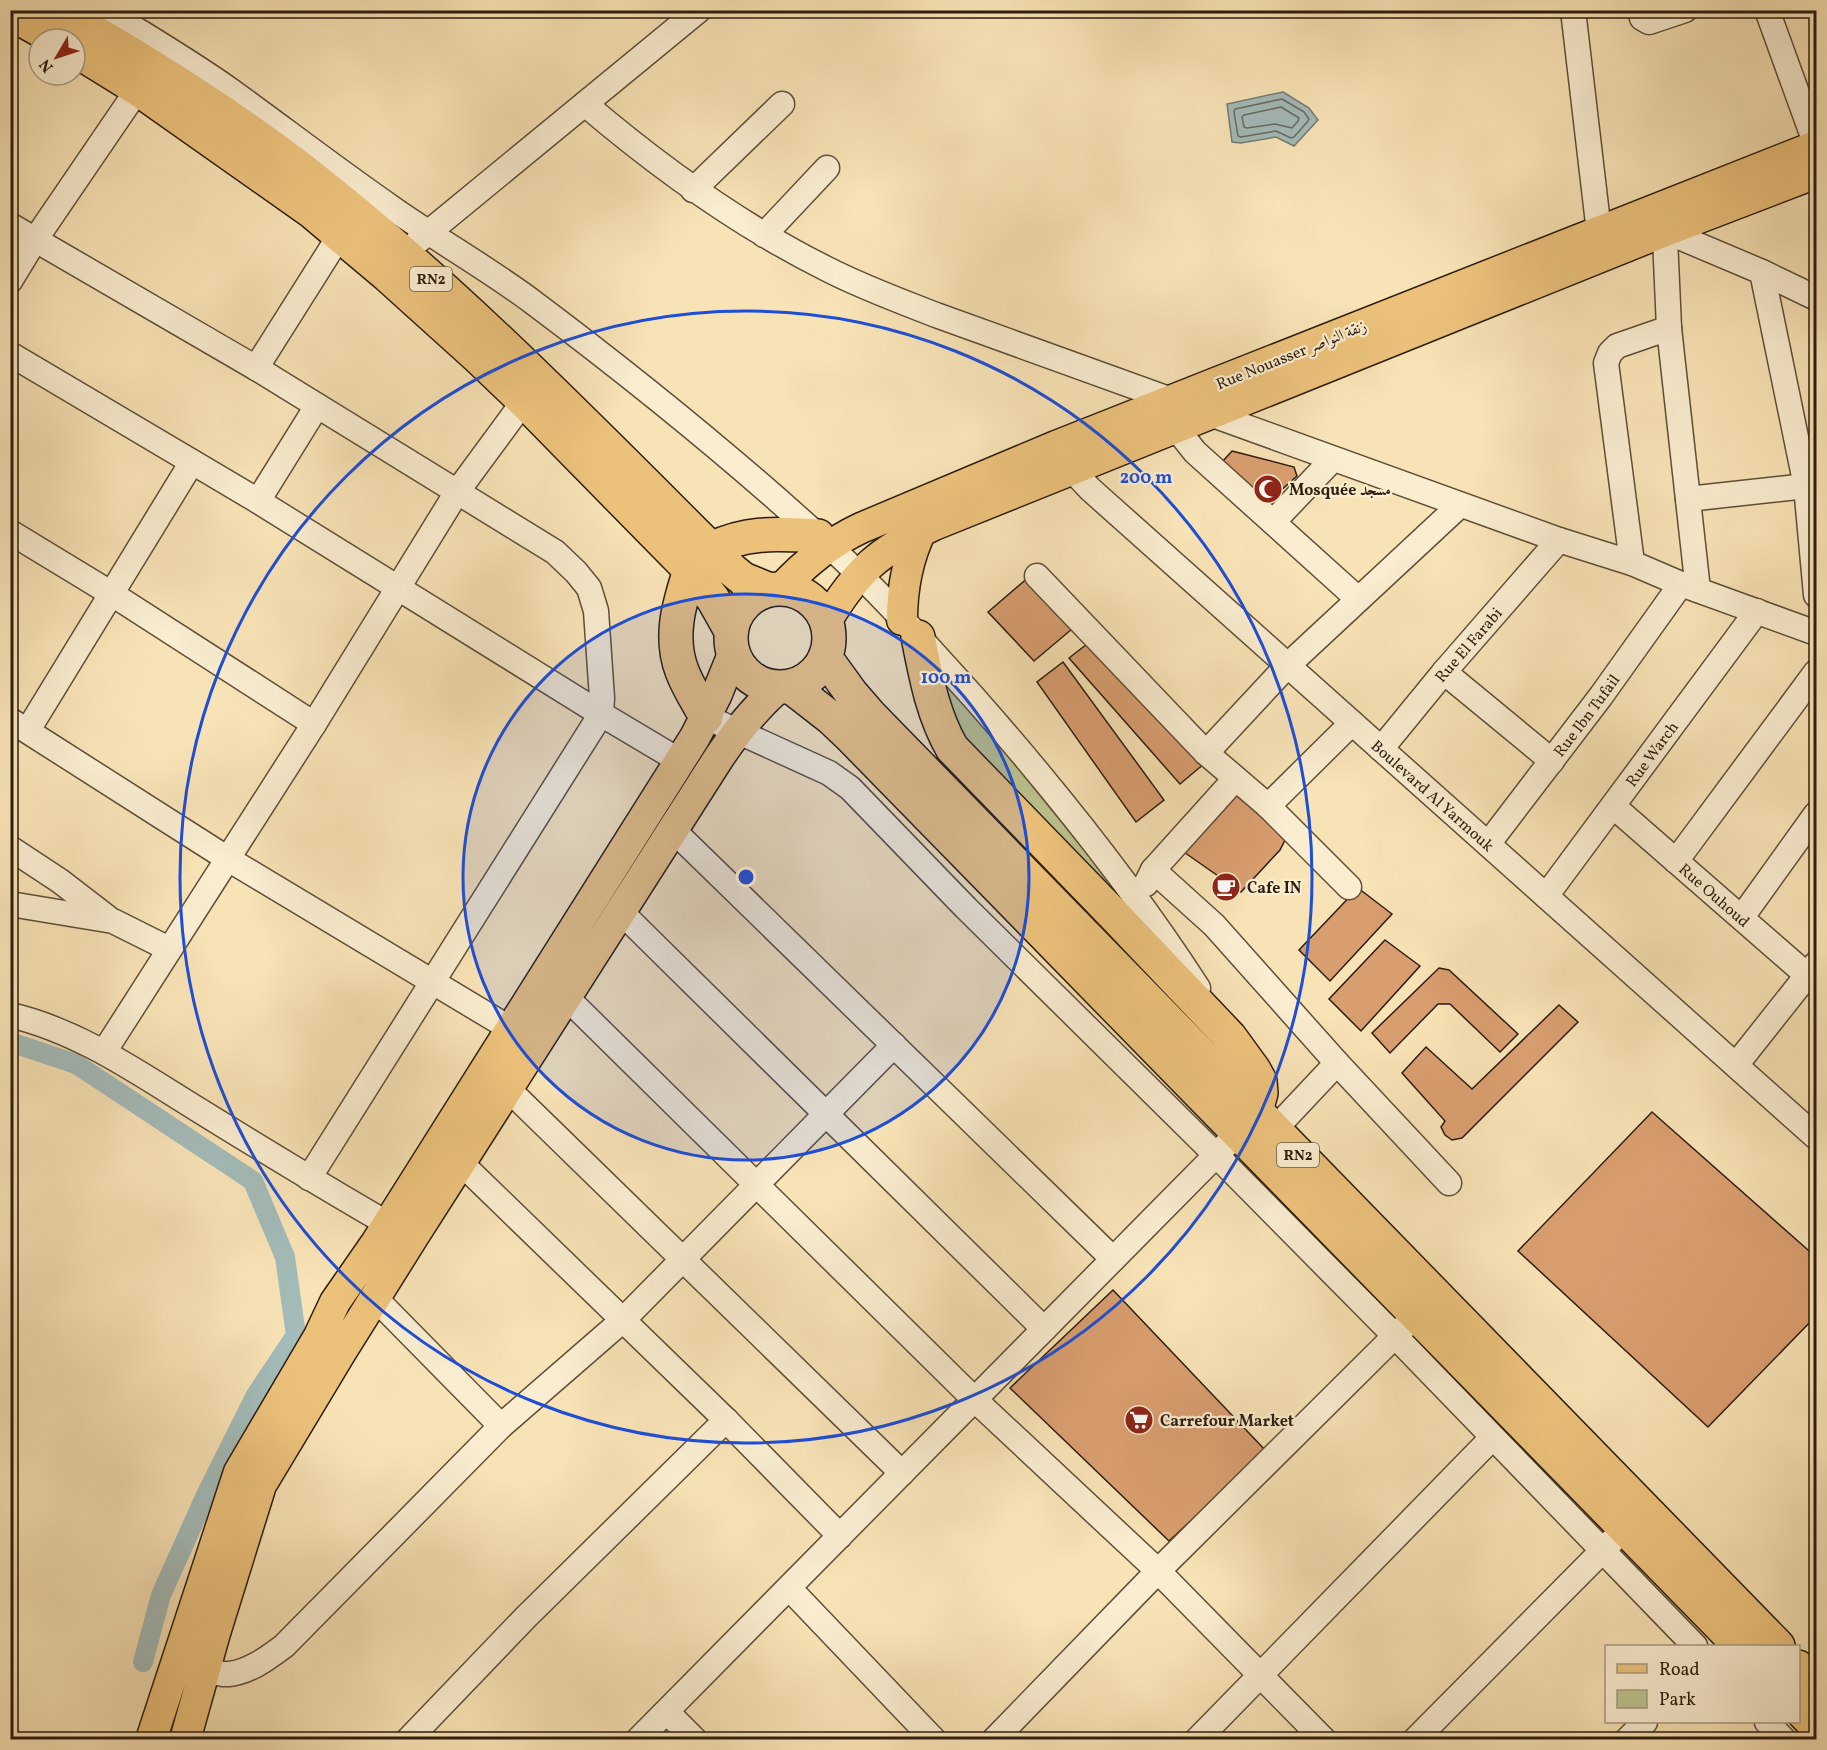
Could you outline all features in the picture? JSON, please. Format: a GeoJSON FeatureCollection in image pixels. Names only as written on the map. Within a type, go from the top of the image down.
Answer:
{"type":"FeatureCollection","features":[{"type":"Feature","properties":{"kind":"highway","name":"RN2"},"geometry":{"type":"LineString","coordinates":[[56,10],[151,67],[303,170],[402,254],[541,379],[700,560],[739,665],[746,674],[761,683],[784,687],[818,707],[850,736],[1246,1132],[1776,1645]]}},
{"type":"Feature","properties":{"kind":"highway"},"geometry":{"type":"LineString","coordinates":[[10,13],[35,27]]}},
{"type":"Feature","properties":{"kind":"highway","name":"RN2"},"geometry":{"type":"LineString","coordinates":[[87,57],[138,89],[311,211],[434,316],[524,401],[700,560],[732,570],[743,579],[775,590],[793,591],[809,599],[821,612],[826,622]]}},
{"type":"Feature","properties":{"kind":"highway"},"geometry":{"type":"LineString","coordinates":[[706,717],[681,669],[676,640],[677,612],[700,560],[736,538],[757,535],[823,541]]}},
{"type":"Feature","properties":{"kind":"highway"},"geometry":{"type":"LineString","coordinates":[[732,643],[735,619],[740,609],[758,594],[775,590]]}},
{"type":"Feature","properties":{"kind":"highway"},"geometry":{"type":"LineString","coordinates":[[784,687],[801,682],[820,668],[828,646],[829,634],[826,622]]}},
{"type":"Feature","properties":{"kind":"highway"},"geometry":{"type":"LineString","coordinates":[[910,628],[935,711],[952,748],[1230,1037],[1254,1070],[1260,1081],[1261,1093],[1246,1132]]}},
{"type":"Feature","properties":{"kind":"highway","name":"RN2"},"geometry":{"type":"LineString","coordinates":[[825,657],[870,715],[1246,1132],[1406,1325],[1625,1528],[1738,1645]]}},
{"type":"Feature","properties":{"kind":"highway"},"geometry":{"type":"LineString","coordinates":[[1800,1669],[1816,1686]]}},
{"type":"Feature","properties":{"kind":"highway"},"geometry":{"type":"LineString","coordinates":[[1800,1709],[1816,1726]]}},
{"type":"Feature","properties":{"kind":"main road","name":"Rue Nouasser زنقة النواصر"},"geometry":{"type":"LineString","coordinates":[[775,590],[801,567],[823,541],[1064,458],[1174,415],[1599,232],[1664,219],[1816,145]]}},
{"type":"Feature","properties":{"kind":"main road"},"geometry":{"type":"LineString","coordinates":[[1174,415],[1212,414],[1664,219],[1816,173]]}},
{"type":"Feature","properties":{"kind":"main road"},"geometry":{"type":"LineString","coordinates":[[826,622],[858,575],[879,555],[1064,458]]}},
{"type":"Feature","properties":{"kind":"main road"},"geometry":{"type":"LineString","coordinates":[[910,628],[903,583],[913,547],[921,531]]}},
{"type":"Feature","properties":{"kind":"main road"},"geometry":{"type":"LineString","coordinates":[[152,1740],[238,1472],[319,1336],[335,1302],[388,1224],[680,761],[706,717],[732,643]]}},
{"type":"Feature","properties":{"kind":"main road"},"geometry":{"type":"LineString","coordinates":[[185,1740],[261,1485],[375,1298],[737,731],[752,713],[784,687]]}},
{"type":"Feature","properties":{"kind":"street"},"geometry":{"type":"LineString","coordinates":[[104,10],[226,87],[385,203],[501,279],[569,329],[700,435],[823,541],[910,628],[1048,785],[1138,900],[1230,1037]]}},
{"type":"Feature","properties":{"kind":"street"},"geometry":{"type":"LineString","coordinates":[[402,254],[699,10]]}},
{"type":"Feature","properties":{"kind":"street"},"geometry":{"type":"LineString","coordinates":[[1573,10],[1599,232]]}},
{"type":"Feature","properties":{"kind":"street"},"geometry":{"type":"LineString","coordinates":[[1640,10],[1642,18],[1649,22],[1685,10]]}},
{"type":"Feature","properties":{"kind":"street"},"geometry":{"type":"LineString","coordinates":[[1767,10],[1816,145]]}},
{"type":"Feature","properties":{"kind":"street"},"geometry":{"type":"LineString","coordinates":[[10,281],[35,240],[138,89]]}},
{"type":"Feature","properties":{"kind":"street"},"geometry":{"type":"LineString","coordinates":[[585,104],[630,143],[693,190],[764,235],[828,270],[1174,415],[1195,452],[1358,599]]}},
{"type":"Feature","properties":{"kind":"street"},"geometry":{"type":"LineString","coordinates":[[693,190],[782,104]]}},
{"type":"Feature","properties":{"kind":"street"},"geometry":{"type":"LineString","coordinates":[[764,235],[827,168]]}},
{"type":"Feature","properties":{"kind":"street"},"geometry":{"type":"LineString","coordinates":[[1664,219],[1762,272],[1816,298]]}},
{"type":"Feature","properties":{"kind":"street"},"geometry":{"type":"LineString","coordinates":[[1664,219],[1669,327],[1688,498],[1689,587]]}},
{"type":"Feature","properties":{"kind":"street"},"geometry":{"type":"LineString","coordinates":[[10,225],[256,368],[555,552],[589,588],[596,611],[601,714],[309,1178]]}},
{"type":"Feature","properties":{"kind":"street"},"geometry":{"type":"LineString","coordinates":[[256,368],[340,235]]}},
{"type":"Feature","properties":{"kind":"street"},"geometry":{"type":"LineString","coordinates":[[1762,272],[1811,486],[1816,596]]}},
{"type":"Feature","properties":{"kind":"street"},"geometry":{"type":"LineString","coordinates":[[1632,562],[1606,363],[1610,353],[1617,346],[1669,327]]}},
{"type":"Feature","properties":{"kind":"street"},"geometry":{"type":"LineString","coordinates":[[10,354],[258,501],[680,761]]}},
{"type":"Feature","properties":{"kind":"street"},"geometry":{"type":"LineString","coordinates":[[104,1052],[314,724],[457,492],[524,401]]}},
{"type":"Feature","properties":{"kind":"street"},"geometry":{"type":"LineString","coordinates":[[258,501],[318,406]]}},
{"type":"Feature","properties":{"kind":"street"},"geometry":{"type":"LineString","coordinates":[[1212,414],[1559,540],[1632,562],[1689,587],[1816,633]]}},
{"type":"Feature","properties":{"kind":"street","name":"Boulevard Al Yarmouk"},"geometry":{"type":"LineString","coordinates":[[1064,458],[1090,489],[1816,1137]]}},
{"type":"Feature","properties":{"kind":"street"},"geometry":{"type":"LineString","coordinates":[[1273,522],[1333,459]]}},
{"type":"Feature","properties":{"kind":"street"},"geometry":{"type":"LineString","coordinates":[[192,462],[112,594],[19,725],[228,859],[511,1029]]}},
{"type":"Feature","properties":{"kind":"street"},"geometry":{"type":"LineString","coordinates":[[1688,498],[1811,486]]}},
{"type":"Feature","properties":{"kind":"street"},"geometry":{"type":"LineString","coordinates":[[1206,753],[1287,666],[1460,505]]}},
{"type":"Feature","properties":{"kind":"street"},"geometry":{"type":"LineString","coordinates":[[10,532],[112,594],[314,724]]}},
{"type":"Feature","properties":{"kind":"street","name":"Rue El Farabi"},"geometry":{"type":"LineString","coordinates":[[1381,749],[1444,672],[1559,540]]}},
{"type":"Feature","properties":{"kind":"street"},"geometry":{"type":"LineString","coordinates":[[1036,576],[1206,753],[1268,806],[1349,887]]}},
{"type":"Feature","properties":{"kind":"street","name":"Rue Ibn Tufail"},"geometry":{"type":"LineString","coordinates":[[1488,844],[1601,696],[1689,587]]}},
{"type":"Feature","properties":{"kind":"street","name":"Rue Warch"},"geometry":{"type":"LineString","coordinates":[[1546,896],[1757,611]]}},
{"type":"Feature","properties":{"kind":"street"},"geometry":{"type":"LineString","coordinates":[[1444,672],[1552,761]]}},
{"type":"Feature","properties":{"kind":"street"},"geometry":{"type":"LineString","coordinates":[[1676,861],[1816,672]]}},
{"type":"Feature","properties":{"kind":"street"},"geometry":{"type":"LineString","coordinates":[[706,717],[829,773],[850,788],[966,908],[1246,1132]]}},
{"type":"Feature","properties":{"kind":"street"},"geometry":{"type":"LineString","coordinates":[[1268,806],[1352,723]]}},
{"type":"Feature","properties":{"kind":"street"},"geometry":{"type":"LineString","coordinates":[[1138,900],[1153,870],[1235,778]]}},
{"type":"Feature","properties":{"kind":"street","name":"Rue Ouhoud"},"geometry":{"type":"LineString","coordinates":[[1613,806],[1742,917],[1814,973]]}},
{"type":"Feature","properties":{"kind":"street"},"geometry":{"type":"LineString","coordinates":[[1742,917],[1816,814]]}},
{"type":"Feature","properties":{"kind":"street"},"geometry":{"type":"LineString","coordinates":[[673,830],[1113,1259]]}},
{"type":"Feature","properties":{"kind":"street"},"geometry":{"type":"LineString","coordinates":[[10,848],[60,881],[113,921],[169,949]]}},
{"type":"Feature","properties":{"kind":"street"},"geometry":{"type":"LineString","coordinates":[[1153,870],[1214,925],[1337,1063],[1449,1183]]}},
{"type":"Feature","properties":{"kind":"street"},"geometry":{"type":"LineString","coordinates":[[10,904],[113,921]]}},
{"type":"Feature","properties":{"kind":"street"},"geometry":{"type":"LineString","coordinates":[[621,912],[1044,1329]]}},
{"type":"Feature","properties":{"kind":"street"},"geometry":{"type":"LineString","coordinates":[[1736,1065],[1814,973]]}},
{"type":"Feature","properties":{"kind":"street"},"geometry":{"type":"LineString","coordinates":[[566,997],[974,1400],[1158,1571],[1324,1740]]}},
{"type":"Feature","properties":{"kind":"street"},"geometry":{"type":"LineString","coordinates":[[10,1015],[30,1019],[64,1032],[104,1052],[388,1224]]}},
{"type":"Feature","properties":{"kind":"street"},"geometry":{"type":"LineString","coordinates":[[178,1657],[205,1670],[228,1674],[243,1670],[271,1656],[284,1646],[501,1426],[623,1320],[894,1045]]}},
{"type":"Feature","properties":{"kind":"street"},"geometry":{"type":"LineString","coordinates":[[638,1740],[1113,1259],[1246,1132],[1337,1063]]}},
{"type":"Feature","properties":{"kind":"street"},"geometry":{"type":"LineString","coordinates":[[508,1089],[902,1473]]}},
{"type":"Feature","properties":{"kind":"street"},"geometry":{"type":"LineString","coordinates":[[461,1162],[726,1420],[840,1536]]}},
{"type":"Feature","properties":{"kind":"street"},"geometry":{"type":"LineString","coordinates":[[375,1298],[501,1426]]}},
{"type":"Feature","properties":{"kind":"street"},"geometry":{"type":"LineString","coordinates":[[994,1740],[1158,1571],[1406,1325],[1492,1438],[1693,1645]]}},
{"type":"Feature","properties":{"kind":"street"},"geometry":{"type":"LineString","coordinates":[[408,1740],[526,1617],[726,1420]]}},
{"type":"Feature","properties":{"kind":"street"},"geometry":{"type":"LineString","coordinates":[[1197,1740],[1492,1438]]}},
{"type":"Feature","properties":{"kind":"street"},"geometry":{"type":"LineString","coordinates":[[1415,1740],[1625,1528]]}},
{"type":"Feature","properties":{"kind":"street"},"geometry":{"type":"LineString","coordinates":[[789,1588],[934,1740]]}},
{"type":"Feature","properties":{"kind":"street"},"geometry":{"type":"LineString","coordinates":[[667,1712],[695,1740]]}},
{"type":"Feature","properties":{"kind":"street"},"geometry":{"type":"LineString","coordinates":[[1627,1740],[1644,1723]]}},
{"type":"Feature","properties":{"kind":"street"},"geometry":{"type":"LineString","coordinates":[[1768,1723],[1784,1740]]}},
{"type":"Feature","properties":{"kind":"green space"},"geometry":{"type":"Polygon","coordinates":[[[940,679],[948,682],[1132,909],[1131,914],[956,739],[940,679]]]}},
{"type":"Feature","properties":{"kind":"water"},"geometry":{"type":"Polygon","coordinates":[[[1283,92],[1309,108],[1318,120],[1294,146],[1276,137],[1241,143],[1232,142],[1227,104],[1283,92]]]}},
{"type":"Feature","properties":{"kind":"building","name":"Mosquée مسجد"},"geometry":{"type":"Polygon","coordinates":[[[1232,451],[1294,467],[1297,476],[1268,502],[1222,462],[1232,451]]]}},
{"type":"Feature","properties":{"kind":"building"},"geometry":{"type":"Polygon","coordinates":[[[1030,576],[1072,629],[1034,661],[988,612],[1030,576]]]}},
{"type":"Feature","properties":{"kind":"building"},"geometry":{"type":"Polygon","coordinates":[[[1091,641],[1205,763],[1180,784],[1069,658],[1091,641]]]}},
{"type":"Feature","properties":{"kind":"building"},"geometry":{"type":"Polygon","coordinates":[[[1063,662],[1164,800],[1136,822],[1037,682],[1063,662]]]}},
{"type":"Feature","properties":{"kind":"building"},"geometry":{"type":"Polygon","coordinates":[[[1236,790],[1288,834],[1280,850],[1241,892],[1181,850],[1236,790]]]}},
{"type":"Feature","properties":{"kind":"building"},"geometry":{"type":"Polygon","coordinates":[[[1358,888],[1392,914],[1330,981],[1299,950],[1358,888]]]}},
{"type":"Feature","properties":{"kind":"building"},"geometry":{"type":"Polygon","coordinates":[[[1385,940],[1420,966],[1361,1031],[1329,999],[1385,940]]]}},
{"type":"Feature","properties":{"kind":"building"},"geometry":{"type":"Polygon","coordinates":[[[1439,968],[1449,970],[1518,1034],[1500,1052],[1450,1004],[1438,1004],[1390,1053],[1372,1033],[1439,968]]]}},
{"type":"Feature","properties":{"kind":"building"},"geometry":{"type":"Polygon","coordinates":[[[1559,1005],[1578,1022],[1462,1138],[1452,1140],[1445,1135],[1441,1127],[1445,1121],[1402,1073],[1426,1047],[1472,1089],[1559,1005]]]}},
{"type":"Feature","properties":{"kind":"building"},"geometry":{"type":"Polygon","coordinates":[[[1652,1112],[1816,1257],[1816,1316],[1708,1427],[1518,1251],[1652,1112]]]}},
{"type":"Feature","properties":{"kind":"building","name":"Carrefour Market"},"geometry":{"type":"Polygon","coordinates":[[[1113,1290],[1266,1451],[1169,1541],[1010,1388],[1113,1290]]]}},
{"type":"Feature","properties":{"kind":"waterway"},"geometry":{"type":"LineString","coordinates":[[10,1042],[76,1064],[253,1181],[285,1257],[296,1335],[256,1395],[206,1495],[161,1595],[143,1662]]}},
{"type":"Feature","properties":{"kind":"place","name":"Mosquée مسجد"},"geometry":{"type":"Point","coordinates":[1268,489]}},
{"type":"Feature","properties":{"kind":"place","name":"Cafe IN"},"geometry":{"type":"Point","coordinates":[1226,887]}},
{"type":"Feature","properties":{"kind":"place","name":"Carrefour Market"},"geometry":{"type":"Point","coordinates":[1139,1420]}}]}
